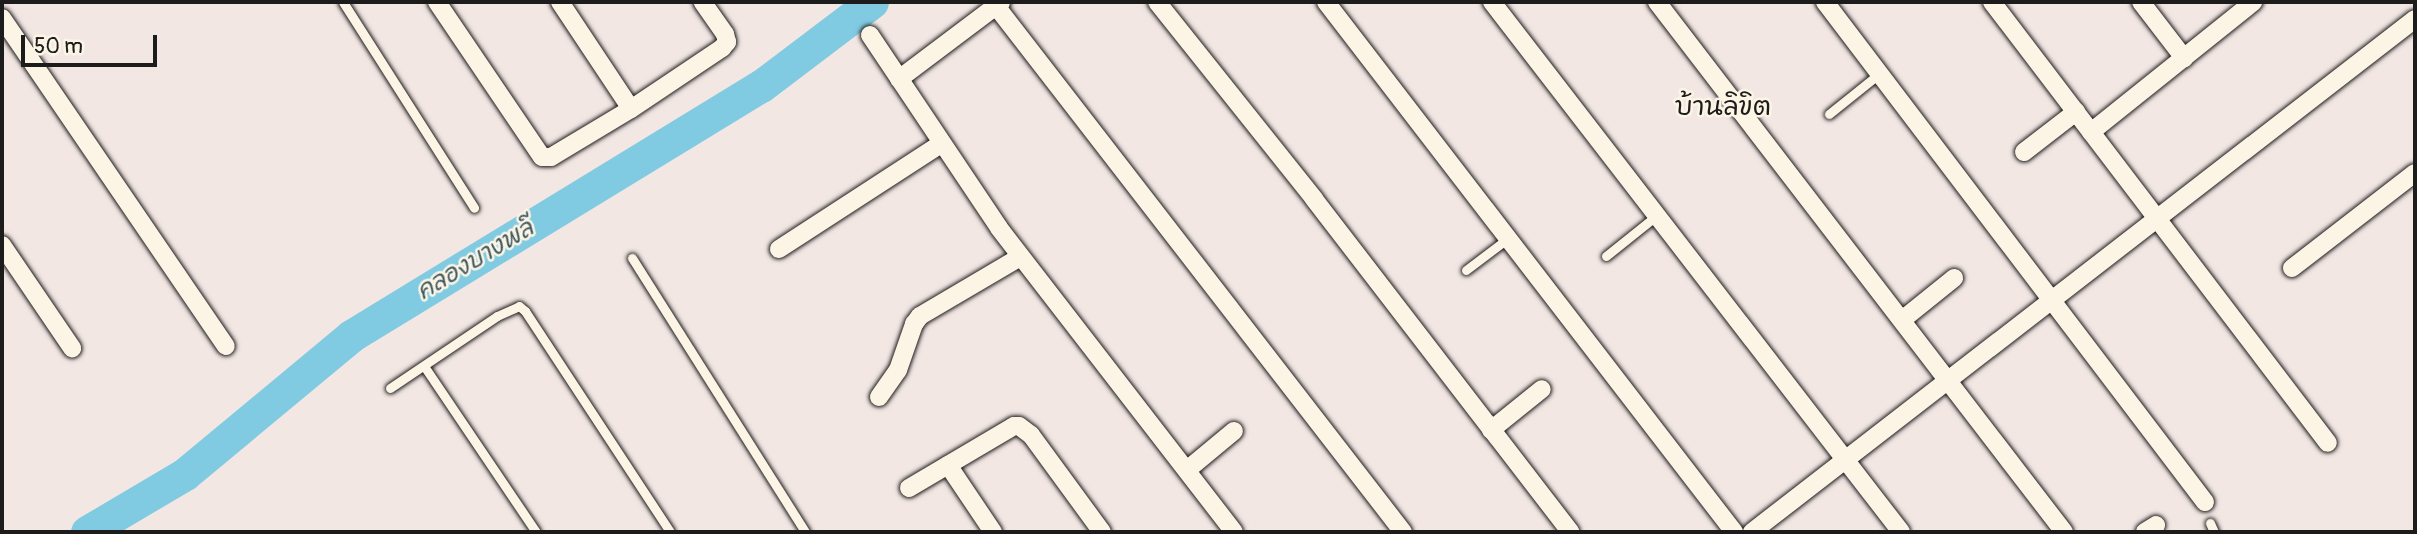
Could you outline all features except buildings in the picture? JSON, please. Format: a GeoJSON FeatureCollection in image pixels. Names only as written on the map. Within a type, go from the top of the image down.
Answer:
{"type":"FeatureCollection","features":[{"type":"Feature","properties":{"kind":"street"},"geometry":{"type":"LineString","coordinates":[[437,2],[542,158],[551,158],[723,48],[727,41],[703,2]]}},
{"type":"Feature","properties":{"kind":"street"},"geometry":{"type":"LineString","coordinates":[[560,2],[631,109]]}},
{"type":"Feature","properties":{"kind":"street"},"geometry":{"type":"LineString","coordinates":[[1157,2],[1570,532]]}},
{"type":"Feature","properties":{"kind":"street"},"geometry":{"type":"LineString","coordinates":[[1326,2],[1734,532]]}},
{"type":"Feature","properties":{"kind":"street"},"geometry":{"type":"LineString","coordinates":[[1492,2],[1901,532]]}},
{"type":"Feature","properties":{"kind":"street"},"geometry":{"type":"LineString","coordinates":[[1657,2],[2064,532]]}},
{"type":"Feature","properties":{"kind":"street"},"geometry":{"type":"LineString","coordinates":[[1825,2],[2205,502]]}},
{"type":"Feature","properties":{"kind":"street"},"geometry":{"type":"LineString","coordinates":[[1992,2],[2328,443]]}},
{"type":"Feature","properties":{"kind":"street"},"geometry":{"type":"LineString","coordinates":[[2141,2],[2184,58]]}},
{"type":"Feature","properties":{"kind":"street"},"geometry":{"type":"LineString","coordinates":[[2091,132],[2253,2]]}},
{"type":"Feature","properties":{"kind":"street"},"geometry":{"type":"LineString","coordinates":[[899,79],[999,4],[1403,532]]}},
{"type":"Feature","properties":{"kind":"street"},"geometry":{"type":"LineString","coordinates":[[2,18],[226,346]]}},
{"type":"Feature","properties":{"kind":"street"},"geometry":{"type":"LineString","coordinates":[[1752,532],[2415,19]]}},
{"type":"Feature","properties":{"kind":"street"},"geometry":{"type":"LineString","coordinates":[[870,35],[1020,257],[1234,532]]}},
{"type":"Feature","properties":{"kind":"street"},"geometry":{"type":"LineString","coordinates":[[2024,152],[2076,112]]}},
{"type":"Feature","properties":{"kind":"street"},"geometry":{"type":"LineString","coordinates":[[779,249],[942,143]]}},
{"type":"Feature","properties":{"kind":"street"},"geometry":{"type":"LineString","coordinates":[[2292,268],[2415,173]]}},
{"type":"Feature","properties":{"kind":"street"},"geometry":{"type":"LineString","coordinates":[[2,245],[72,348]]}},
{"type":"Feature","properties":{"kind":"street"},"geometry":{"type":"LineString","coordinates":[[879,397],[898,370],[914,324],[920,316],[1020,257]]}},
{"type":"Feature","properties":{"kind":"street"},"geometry":{"type":"LineString","coordinates":[[1902,320],[1954,278]]}},
{"type":"Feature","properties":{"kind":"street"},"geometry":{"type":"LineString","coordinates":[[1491,429],[1542,389]]}},
{"type":"Feature","properties":{"kind":"street"},"geometry":{"type":"LineString","coordinates":[[909,488],[1019,426],[1031,435],[1102,532]]}},
{"type":"Feature","properties":{"kind":"street"},"geometry":{"type":"LineString","coordinates":[[1187,470],[1234,431]]}},
{"type":"Feature","properties":{"kind":"street"},"geometry":{"type":"LineString","coordinates":[[947,465],[993,532]]}},
{"type":"Feature","properties":{"kind":"lane"},"geometry":{"type":"LineString","coordinates":[[343,2],[474,208]]}},
{"type":"Feature","properties":{"kind":"lane"},"geometry":{"type":"LineString","coordinates":[[1829,114],[1880,73]]}},
{"type":"Feature","properties":{"kind":"lane"},"geometry":{"type":"LineString","coordinates":[[1606,256],[1656,216]]}},
{"type":"Feature","properties":{"kind":"lane"},"geometry":{"type":"LineString","coordinates":[[1466,270],[1507,239]]}},
{"type":"Feature","properties":{"kind":"lane"},"geometry":{"type":"LineString","coordinates":[[632,258],[805,532]]}},
{"type":"Feature","properties":{"kind":"lane"},"geometry":{"type":"LineString","coordinates":[[390,388],[497,316],[519,306],[525,311],[670,532]]}},
{"type":"Feature","properties":{"kind":"lane"},"geometry":{"type":"LineString","coordinates":[[424,366],[536,532]]}},
{"type":"Feature","properties":{"kind":"waterway","name":"คลองบางพลี"},"geometry":{"type":"LineString","coordinates":[[87,532],[185,474],[351,336],[761,86],[872,2]]}},
{"type":"Feature","properties":{"kind":"district","name":"บ้านลิขิต"},"geometry":{"type":"Point","coordinates":[1723,108]}}]}
